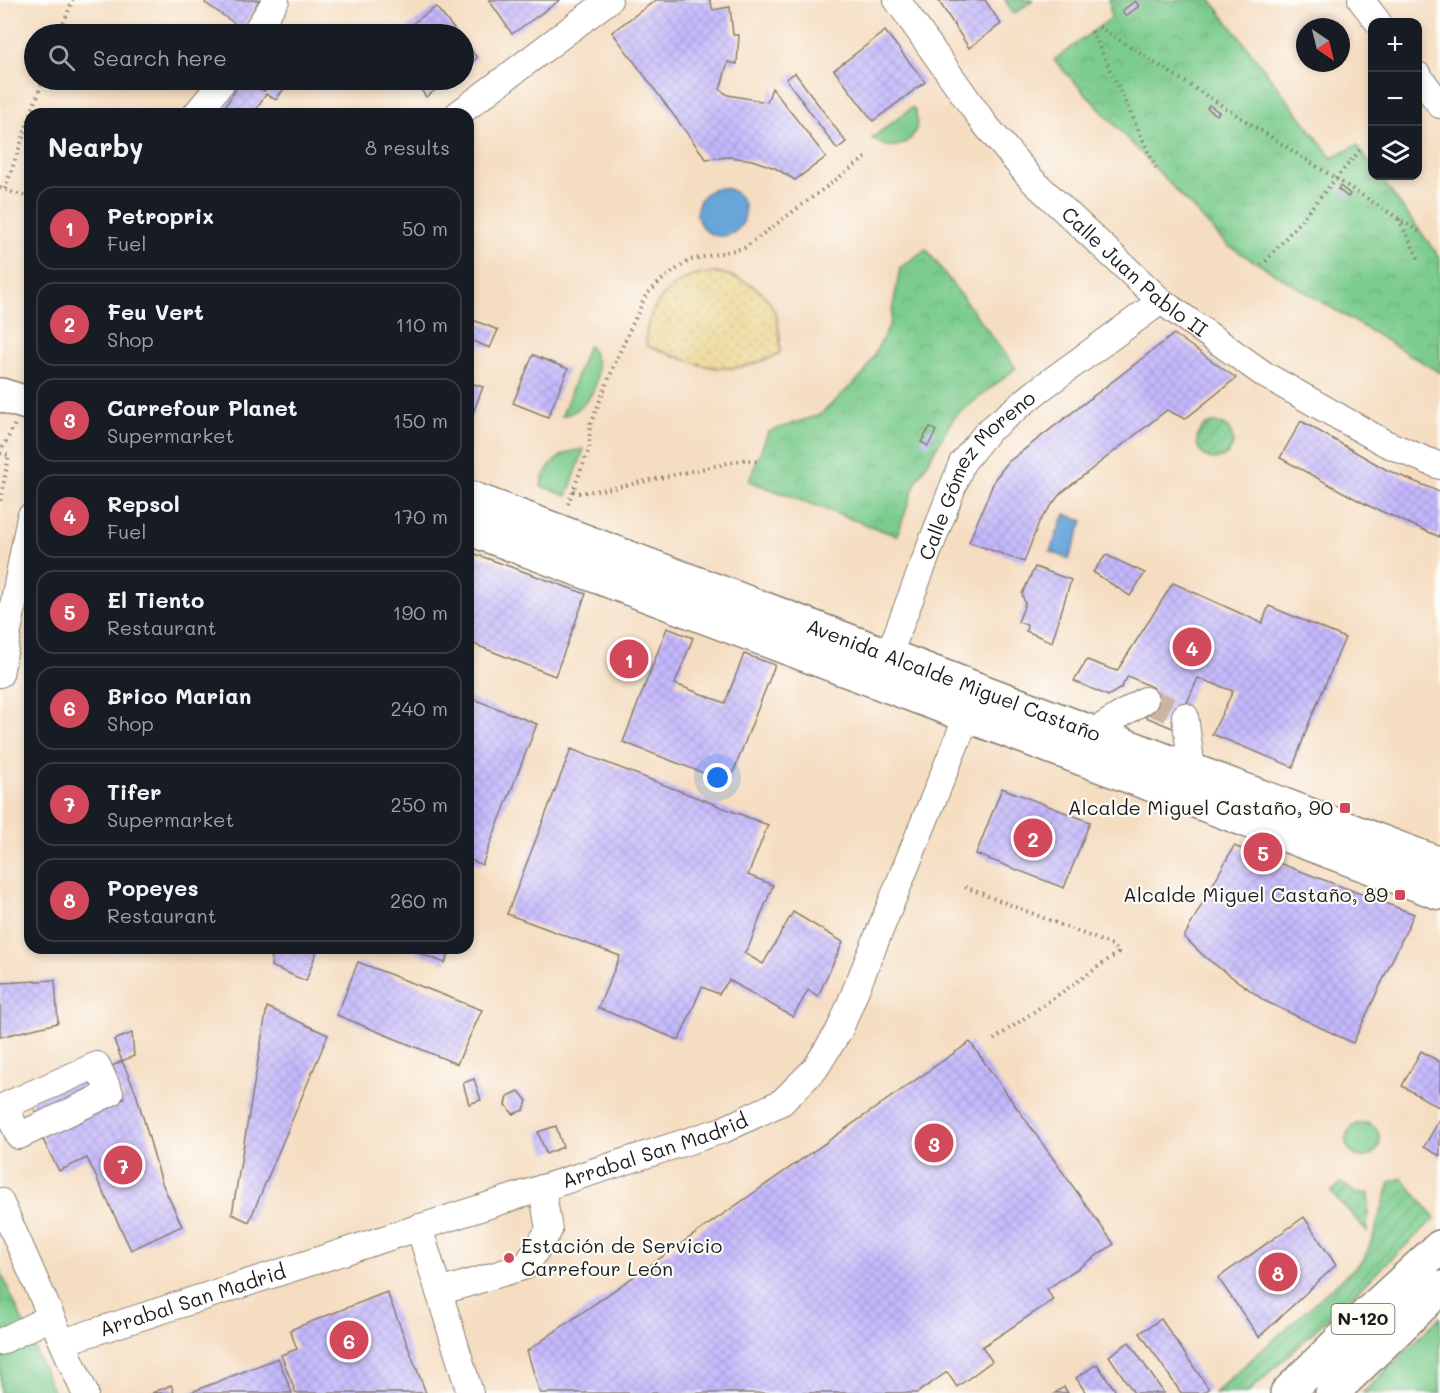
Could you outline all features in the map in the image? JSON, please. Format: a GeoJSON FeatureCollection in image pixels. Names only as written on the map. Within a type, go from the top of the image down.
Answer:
{"type":"FeatureCollection","features":[{"type":"Feature","properties":{"kind":"main road","name":"Avenida Alcalde Miguel Castaño"},"geometry":{"type":"LineString","coordinates":[[474,500],[1440,864]]}},
{"type":"Feature","properties":{"kind":"main road","name":"Avenida Alcalde Miguel Castaño"},"geometry":{"type":"LineString","coordinates":[[474,530],[1440,893]]}},
{"type":"Feature","properties":{"kind":"main road","name":"N-120"},"geometry":{"type":"LineString","coordinates":[[1287,1393],[1363,1318],[1440,1248]]}},
{"type":"Feature","properties":{"kind":"main road","name":"N-120"},"geometry":{"type":"LineString","coordinates":[[1332,1393],[1440,1288]]}},
{"type":"Feature","properties":{"kind":"street"},"geometry":{"type":"LineString","coordinates":[[260,24],[276,0]]}},
{"type":"Feature","properties":{"kind":"street"},"geometry":{"type":"LineString","coordinates":[[466,108],[609,0]]}},
{"type":"Feature","properties":{"kind":"street","name":"Calle Juan Pablo II"},"geometry":{"type":"LineString","coordinates":[[897,0],[984,123],[1032,180],[1161,301],[1265,375],[1385,443],[1440,466]]}},
{"type":"Feature","properties":{"kind":"street"},"geometry":{"type":"LineString","coordinates":[[1361,0],[1375,18]]}},
{"type":"Feature","properties":{"kind":"street"},"geometry":{"type":"LineString","coordinates":[[1422,79],[1438,97]]}},
{"type":"Feature","properties":{"kind":"street"},"geometry":{"type":"LineString","coordinates":[[201,108],[216,90]]}},
{"type":"Feature","properties":{"kind":"street","name":"Calle Gómez Moreno"},"geometry":{"type":"LineString","coordinates":[[888,657],[962,463],[987,432],[1161,301]]}},
{"type":"Feature","properties":{"kind":"street"},"geometry":{"type":"LineString","coordinates":[[0,674],[24,548]]}},
{"type":"Feature","properties":{"kind":"street"},"geometry":{"type":"LineString","coordinates":[[837,666],[861,667],[876,664],[888,657]]}},
{"type":"Feature","properties":{"kind":"street"},"geometry":{"type":"LineString","coordinates":[[933,674],[950,688],[967,716],[975,708],[1010,702]]}},
{"type":"Feature","properties":{"kind":"street"},"geometry":{"type":"LineString","coordinates":[[1093,732],[1145,700]]}},
{"type":"Feature","properties":{"kind":"street","name":"Arrabal San Madrid"},"geometry":{"type":"LineString","coordinates":[[63,1342],[723,1130],[782,1102],[815,1070],[840,1029],[967,716]]}},
{"type":"Feature","properties":{"kind":"street"},"geometry":{"type":"LineString","coordinates":[[1185,716],[1192,770]]}},
{"type":"Feature","properties":{"kind":"street"},"geometry":{"type":"LineString","coordinates":[[439,1292],[525,1266],[549,1230],[542,1188]]}},
{"type":"Feature","properties":{"kind":"street"},"geometry":{"type":"LineString","coordinates":[[0,1201],[85,1393]]}},
{"type":"Feature","properties":{"kind":"street"},"geometry":{"type":"LineString","coordinates":[[419,1227],[470,1393]]}},
{"type":"Feature","properties":{"kind":"street"},"geometry":{"type":"LineString","coordinates":[[0,1342],[51,1317]]}},
{"type":"Feature","properties":{"kind":"path"},"geometry":{"type":"LineString","coordinates":[[63,24],[74,0]]}},
{"type":"Feature","properties":{"kind":"path"},"geometry":{"type":"LineString","coordinates":[[1099,27],[1421,233]]}},
{"type":"Feature","properties":{"kind":"path"},"geometry":{"type":"LineString","coordinates":[[1092,32],[1157,170]]}},
{"type":"Feature","properties":{"kind":"path"},"geometry":{"type":"LineString","coordinates":[[33,108],[40,90]]}},
{"type":"Feature","properties":{"kind":"path"},"geometry":{"type":"LineString","coordinates":[[24,133],[2,188],[24,196]]}},
{"type":"Feature","properties":{"kind":"path"},"geometry":{"type":"LineString","coordinates":[[1262,266],[1360,150]]}},
{"type":"Feature","properties":{"kind":"path"},"geometry":{"type":"LineString","coordinates":[[568,504],[589,449],[590,425],[646,296],[664,278],[690,260],[744,248],[868,156]]}},
{"type":"Feature","properties":{"kind":"path"},"geometry":{"type":"LineString","coordinates":[[1399,218],[1419,260]]}},
{"type":"Feature","properties":{"kind":"path"},"geometry":{"type":"LineString","coordinates":[[0,502],[9,455],[0,453],[16,400]]}},
{"type":"Feature","properties":{"kind":"path"},"geometry":{"type":"LineString","coordinates":[[573,491],[579,493],[614,488],[747,459],[756,462]]}},
{"type":"Feature","properties":{"kind":"path"},"geometry":{"type":"LineString","coordinates":[[965,887],[1112,945],[1118,953],[992,1041]]}},
{"type":"Feature","properties":{"kind":"green space"},"geometry":{"type":"Polygon","coordinates":[[[1005,0],[1033,0],[1014,14],[1005,0]]]}},
{"type":"Feature","properties":{"kind":"green space"},"geometry":{"type":"Polygon","coordinates":[[[1109,0],[1211,0],[1332,158],[1357,145],[1368,161],[1368,180],[1382,180],[1440,258],[1440,373],[1227,245],[1054,60],[1111,18],[1109,0]]]}},
{"type":"Feature","properties":{"kind":"green space"},"geometry":{"type":"Polygon","coordinates":[[[913,107],[917,117],[916,127],[913,135],[907,141],[891,146],[881,144],[872,138],[913,107]]]}},
{"type":"Feature","properties":{"kind":"green space"},"geometry":{"type":"Polygon","coordinates":[[[926,249],[1016,368],[954,417],[915,484],[897,536],[749,481],[768,432],[821,414],[864,374],[890,324],[900,268],[926,249]]]}},
{"type":"Feature","properties":{"kind":"green space"},"geometry":{"type":"Polygon","coordinates":[[[588,345],[597,366],[594,387],[582,405],[562,416],[588,345]]]}},
{"type":"Feature","properties":{"kind":"green space"},"geometry":{"type":"Polygon","coordinates":[[[1215,423],[1227,429],[1233,441],[1227,453],[1215,459],[1203,453],[1197,441],[1203,429],[1215,423]]]}},
{"type":"Feature","properties":{"kind":"green space"},"geometry":{"type":"Polygon","coordinates":[[[584,449],[567,496],[541,486],[546,471],[556,460],[576,450],[584,449]]]}},
{"type":"Feature","properties":{"kind":"green space"},"geometry":{"type":"Polygon","coordinates":[[[1363,1123],[1375,1128],[1380,1140],[1375,1152],[1363,1157],[1351,1152],[1346,1140],[1351,1128],[1363,1123]]]}},
{"type":"Feature","properties":{"kind":"green space"},"geometry":{"type":"Polygon","coordinates":[[[1402,1178],[1435,1218],[1248,1393],[1214,1393],[1364,1259],[1390,1182],[1402,1178]]]}},
{"type":"Feature","properties":{"kind":"green space"},"geometry":{"type":"Polygon","coordinates":[[[1342,1183],[1357,1194],[1369,1193],[1367,1231],[1331,1192],[1342,1183]]]}},
{"type":"Feature","properties":{"kind":"green space"},"geometry":{"type":"Polygon","coordinates":[[[0,1270],[54,1393],[0,1393],[0,1270]]]}},
{"type":"Feature","properties":{"kind":"green space"},"geometry":{"type":"Polygon","coordinates":[[[1440,1317],[1440,1393],[1363,1393],[1440,1317]]]}},
{"type":"Feature","properties":{"kind":"sand"},"geometry":{"type":"Polygon","coordinates":[[[721,273],[749,284],[768,300],[778,322],[780,353],[761,362],[728,368],[698,364],[647,346],[648,322],[659,301],[667,292],[686,279],[697,275],[721,273]]]}},
{"type":"Feature","properties":{"kind":"water"},"geometry":{"type":"Polygon","coordinates":[[[716,188],[726,188],[738,195],[745,207],[745,217],[738,229],[726,236],[716,236],[701,225],[697,217],[697,207],[708,192],[716,188]]]}},
{"type":"Feature","properties":{"kind":"water"},"geometry":{"type":"Polygon","coordinates":[[[1065,514],[1083,521],[1069,559],[1050,551],[1065,514]]]}},
{"type":"Feature","properties":{"kind":"building"},"geometry":{"type":"Polygon","coordinates":[[[206,0],[259,0],[246,24],[236,24],[205,3],[206,0]]]}},
{"type":"Feature","properties":{"kind":"building"},"geometry":{"type":"Polygon","coordinates":[[[489,0],[560,0],[512,34],[489,0]]]}},
{"type":"Feature","properties":{"kind":"building"},"geometry":{"type":"Polygon","coordinates":[[[656,0],[710,0],[713,10],[730,7],[733,35],[739,35],[737,64],[728,62],[720,90],[728,95],[767,102],[772,88],[826,157],[795,180],[775,168],[752,160],[729,157],[706,159],[612,32],[656,0]]]}},
{"type":"Feature","properties":{"kind":"building"},"geometry":{"type":"Polygon","coordinates":[[[938,0],[985,0],[1001,24],[969,48],[938,0]]]}},
{"type":"Feature","properties":{"kind":"building"},"geometry":{"type":"Polygon","coordinates":[[[1135,1],[1139,6],[1126,16],[1122,11],[1135,1]]]}},
{"type":"Feature","properties":{"kind":"building"},"geometry":{"type":"Polygon","coordinates":[[[436,7],[450,24],[412,24],[436,7]]]}},
{"type":"Feature","properties":{"kind":"building"},"geometry":{"type":"Polygon","coordinates":[[[885,31],[925,82],[873,121],[834,70],[885,31]]]}},
{"type":"Feature","properties":{"kind":"building"},"geometry":{"type":"Polygon","coordinates":[[[795,73],[846,142],[837,149],[786,79],[795,73]]]}},
{"type":"Feature","properties":{"kind":"building"},"geometry":{"type":"Polygon","coordinates":[[[236,90],[283,90],[276,100],[266,94],[257,108],[224,108],[236,90]]]}},
{"type":"Feature","properties":{"kind":"building"},"geometry":{"type":"Polygon","coordinates":[[[421,90],[435,90],[426,97],[421,90]]]}},
{"type":"Feature","properties":{"kind":"building"},"geometry":{"type":"Polygon","coordinates":[[[1209,105],[1219,112],[1217,115],[1207,108],[1209,105]]]}},
{"type":"Feature","properties":{"kind":"building"},"geometry":{"type":"Polygon","coordinates":[[[1340,186],[1350,194],[1348,197],[1338,189],[1340,186]]]}},
{"type":"Feature","properties":{"kind":"building"},"geometry":{"type":"Polygon","coordinates":[[[474,320],[498,330],[490,348],[474,341],[474,320]]]}},
{"type":"Feature","properties":{"kind":"building"},"geometry":{"type":"Polygon","coordinates":[[[1174,334],[1236,378],[1185,419],[1167,410],[1060,494],[1039,522],[1024,562],[969,542],[995,479],[1008,462],[1174,334]]]}},
{"type":"Feature","properties":{"kind":"building"},"geometry":{"type":"Polygon","coordinates":[[[533,355],[568,369],[548,417],[513,403],[533,355]]]}},
{"type":"Feature","properties":{"kind":"building"},"geometry":{"type":"Polygon","coordinates":[[[474,384],[483,387],[474,410],[474,384]]]}},
{"type":"Feature","properties":{"kind":"building"},"geometry":{"type":"Polygon","coordinates":[[[1301,421],[1387,470],[1440,492],[1440,537],[1369,506],[1280,458],[1301,421]]]}},
{"type":"Feature","properties":{"kind":"building"},"geometry":{"type":"Polygon","coordinates":[[[930,427],[936,431],[928,446],[921,442],[930,427]]]}},
{"type":"Feature","properties":{"kind":"building"},"geometry":{"type":"Polygon","coordinates":[[[475,554],[586,594],[555,676],[474,644],[475,554]]]}},
{"type":"Feature","properties":{"kind":"building"},"geometry":{"type":"Polygon","coordinates":[[[1106,555],[1145,573],[1130,596],[1093,572],[1106,555]]]}},
{"type":"Feature","properties":{"kind":"building"},"geometry":{"type":"Polygon","coordinates":[[[1035,567],[1071,580],[1052,642],[1026,631],[1027,625],[1018,622],[1025,604],[1022,594],[1035,567]]]}},
{"type":"Feature","properties":{"kind":"building"},"geometry":{"type":"Polygon","coordinates":[[[1173,583],[1262,623],[1269,606],[1345,638],[1293,767],[1212,734],[1233,691],[1198,678],[1175,729],[1141,715],[1154,688],[1128,676],[1121,688],[1108,696],[1074,681],[1087,660],[1117,671],[1173,583]]]}},
{"type":"Feature","properties":{"kind":"building"},"geometry":{"type":"Polygon","coordinates":[[[667,628],[693,638],[675,684],[725,703],[744,654],[775,665],[729,783],[623,742],[667,628]]]}},
{"type":"Feature","properties":{"kind":"building"},"geometry":{"type":"Polygon","coordinates":[[[474,699],[537,724],[482,865],[474,862],[474,699]]]}},
{"type":"Feature","properties":{"kind":"building"},"geometry":{"type":"Polygon","coordinates":[[[571,749],[768,825],[748,875],[773,885],[749,946],[744,953],[763,964],[793,912],[843,942],[818,996],[808,990],[793,1017],[729,980],[719,994],[702,987],[679,1040],[598,1008],[620,956],[507,914],[571,749]]]}},
{"type":"Feature","properties":{"kind":"building"},"geometry":{"type":"Polygon","coordinates":[[[1002,788],[1090,822],[1064,888],[976,854],[1002,788]]]}},
{"type":"Feature","properties":{"kind":"building"},"geometry":{"type":"Polygon","coordinates":[[[1234,846],[1414,914],[1353,1043],[1265,1001],[1206,958],[1184,937],[1234,846]]]}},
{"type":"Feature","properties":{"kind":"building"},"geometry":{"type":"Polygon","coordinates":[[[272,954],[316,954],[306,981],[271,966],[272,954]]]}},
{"type":"Feature","properties":{"kind":"building"},"geometry":{"type":"Polygon","coordinates":[[[422,954],[449,954],[445,963],[422,954]]]}},
{"type":"Feature","properties":{"kind":"building"},"geometry":{"type":"Polygon","coordinates":[[[358,962],[482,1010],[457,1064],[337,1015],[358,962]]]}},
{"type":"Feature","properties":{"kind":"building"},"geometry":{"type":"Polygon","coordinates":[[[55,980],[58,1023],[0,1037],[0,983],[55,980]]]}},
{"type":"Feature","properties":{"kind":"building"},"geometry":{"type":"Polygon","coordinates":[[[267,1007],[328,1035],[249,1222],[232,1214],[267,1007]]]}},
{"type":"Feature","properties":{"kind":"building"},"geometry":{"type":"Polygon","coordinates":[[[132,1033],[134,1056],[122,1061],[114,1040],[132,1033]]]}},
{"type":"Feature","properties":{"kind":"building"},"geometry":{"type":"Polygon","coordinates":[[[970,1042],[1114,1244],[1047,1289],[1053,1300],[982,1347],[992,1361],[957,1387],[947,1372],[917,1393],[540,1393],[527,1351],[970,1042]]]}},
{"type":"Feature","properties":{"kind":"building"},"geometry":{"type":"Polygon","coordinates":[[[1421,1051],[1440,1062],[1440,1108],[1402,1086],[1421,1051]]]}},
{"type":"Feature","properties":{"kind":"building"},"geometry":{"type":"Polygon","coordinates":[[[122,1061],[136,1093],[162,1183],[182,1226],[131,1250],[87,1158],[59,1171],[41,1136],[124,1098],[110,1067],[122,1061]]]}},
{"type":"Feature","properties":{"kind":"building"},"geometry":{"type":"Polygon","coordinates":[[[87,1074],[95,1091],[38,1117],[30,1100],[87,1074]]]}},
{"type":"Feature","properties":{"kind":"building"},"geometry":{"type":"Polygon","coordinates":[[[474,1079],[481,1100],[469,1104],[463,1083],[474,1079]]]}},
{"type":"Feature","properties":{"kind":"building"},"geometry":{"type":"Polygon","coordinates":[[[519,1091],[527,1101],[524,1110],[513,1114],[506,1105],[508,1096],[519,1091]]]}},
{"type":"Feature","properties":{"kind":"building"},"geometry":{"type":"Polygon","coordinates":[[[1440,1119],[1440,1156],[1424,1147],[1440,1119]]]}},
{"type":"Feature","properties":{"kind":"building"},"geometry":{"type":"Polygon","coordinates":[[[556,1126],[563,1147],[546,1154],[538,1132],[556,1126]]]}},
{"type":"Feature","properties":{"kind":"building"},"geometry":{"type":"Polygon","coordinates":[[[1304,1217],[1336,1265],[1259,1337],[1218,1278],[1304,1217]]]}},
{"type":"Feature","properties":{"kind":"building"},"geometry":{"type":"Polygon","coordinates":[[[387,1292],[426,1393],[296,1393],[281,1355],[297,1349],[290,1330],[387,1292]]]}},
{"type":"Feature","properties":{"kind":"building"},"geometry":{"type":"Polygon","coordinates":[[[1161,1319],[1209,1389],[1203,1393],[1181,1393],[1140,1333],[1161,1319]]]}},
{"type":"Feature","properties":{"kind":"building"},"geometry":{"type":"Polygon","coordinates":[[[1129,1342],[1164,1393],[1134,1393],[1109,1356],[1129,1342]]]}},
{"type":"Feature","properties":{"kind":"building"},"geometry":{"type":"Polygon","coordinates":[[[278,1358],[292,1393],[189,1393],[278,1358]]]}},
{"type":"Feature","properties":{"kind":"building"},"geometry":{"type":"Polygon","coordinates":[[[1097,1364],[1117,1393],[1086,1393],[1076,1378],[1097,1364]]]}},
{"type":"Feature","properties":{"kind":"building"},"geometry":{"type":"Polygon","coordinates":[[[171,1385],[174,1393],[152,1393],[171,1385]]]}},
{"type":"Feature","properties":{"kind":"building"},"geometry":{"type":"Polygon","coordinates":[[[1064,1387],[1068,1393],[1055,1393],[1064,1387]]]}},
{"type":"Feature","properties":{"kind":"tunnel"},"geometry":{"type":"LineString","coordinates":[[1145,700],[1185,716]]}},
{"type":"Feature","properties":{"kind":"place","name":"Repsol"},"geometry":{"type":"Point","coordinates":[1192,647]}},
{"type":"Feature","properties":{"kind":"place","name":"Petroprix"},"geometry":{"type":"Point","coordinates":[629,659]}},
{"type":"Feature","properties":{"kind":"place","name":"Alcalde Miguel Castaño, 90"},"geometry":{"type":"Point","coordinates":[1345,808]}},
{"type":"Feature","properties":{"kind":"place","name":"Feu Vert"},"geometry":{"type":"Point","coordinates":[1033,838]}},
{"type":"Feature","properties":{"kind":"place","name":"El Tiento"},"geometry":{"type":"Point","coordinates":[1263,852]}},
{"type":"Feature","properties":{"kind":"place","name":"Alcalde Miguel Castaño, 89"},"geometry":{"type":"Point","coordinates":[1400,895]}},
{"type":"Feature","properties":{"kind":"place","name":"Carrefour Planet"},"geometry":{"type":"Point","coordinates":[934,1143]}},
{"type":"Feature","properties":{"kind":"place","name":"Tifer"},"geometry":{"type":"Point","coordinates":[123,1165]}},
{"type":"Feature","properties":{"kind":"place","name":"Estación de Servicio Carrefour León"},"geometry":{"type":"Point","coordinates":[509,1258]}},
{"type":"Feature","properties":{"kind":"place","name":"Popeyes"},"geometry":{"type":"Point","coordinates":[1278,1272]}},
{"type":"Feature","properties":{"kind":"place","name":"Brico Marian"},"geometry":{"type":"Point","coordinates":[349,1340]}}]}
